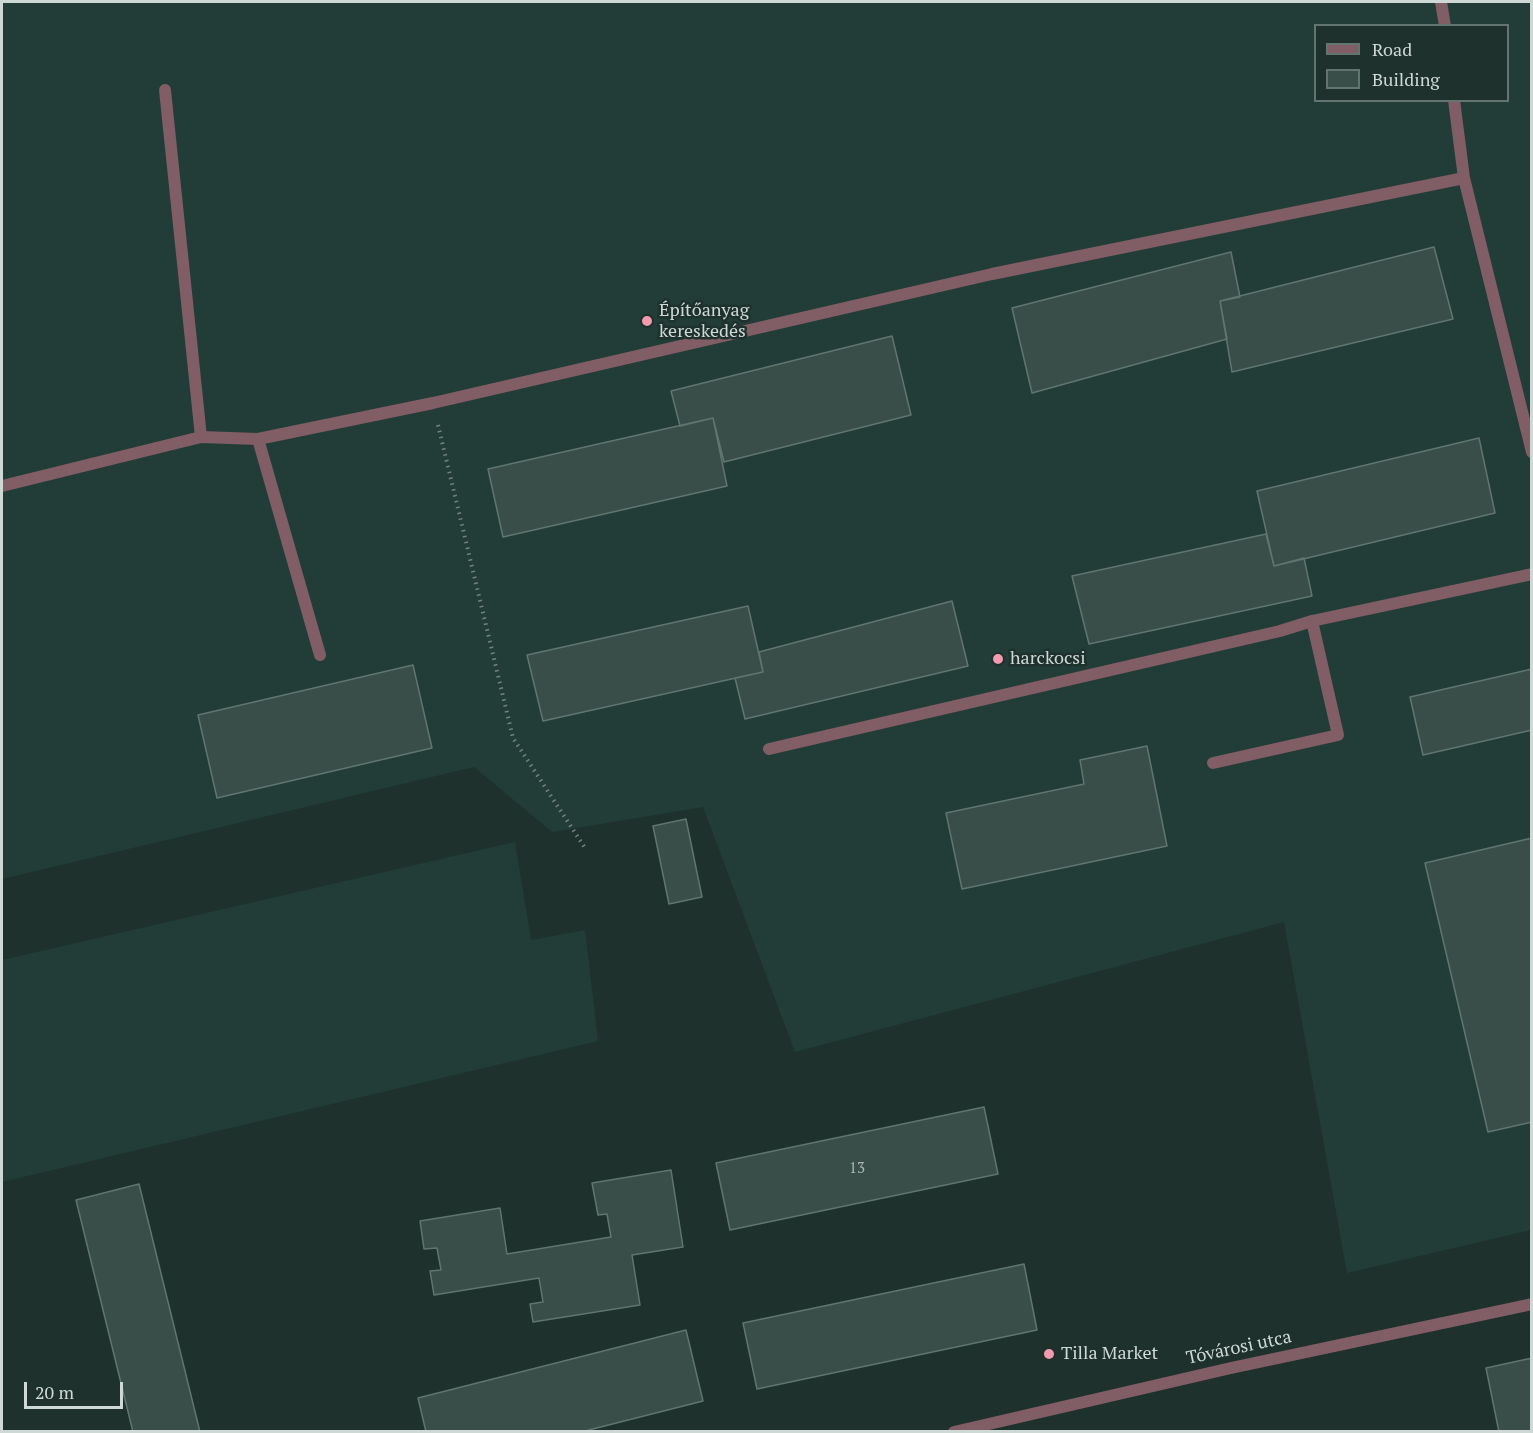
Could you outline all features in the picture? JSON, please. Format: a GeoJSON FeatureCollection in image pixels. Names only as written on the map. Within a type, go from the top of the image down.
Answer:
{"type":"FeatureCollection","features":[{"type":"Feature","properties":{"kind":"street"},"geometry":{"type":"LineString","coordinates":[[1442,2],[1444,24]]}},
{"type":"Feature","properties":{"kind":"street"},"geometry":{"type":"LineString","coordinates":[[165,90],[201,437]]}},
{"type":"Feature","properties":{"kind":"street"},"geometry":{"type":"LineString","coordinates":[[1454,102],[1464,178],[1532,452]]}},
{"type":"Feature","properties":{"kind":"street"},"geometry":{"type":"LineString","coordinates":[[2,486],[201,437],[258,439],[433,403],[992,274],[1464,178]]}},
{"type":"Feature","properties":{"kind":"street"},"geometry":{"type":"LineString","coordinates":[[258,439],[320,655]]}},
{"type":"Feature","properties":{"kind":"street"},"geometry":{"type":"LineString","coordinates":[[769,749],[1281,631],[1312,621],[1532,574]]}},
{"type":"Feature","properties":{"kind":"street"},"geometry":{"type":"LineString","coordinates":[[1213,763],[1338,735],[1312,621]]}},
{"type":"Feature","properties":{"kind":"street","name":"Tóvárosi utca"},"geometry":{"type":"LineString","coordinates":[[954,1431],[1231,1368],[1532,1304]]}},
{"type":"Feature","properties":{"kind":"path"},"geometry":{"type":"LineString","coordinates":[[433,403],[513,738],[585,848]]}},
{"type":"Feature","properties":{"kind":"shaded area"},"geometry":{"type":"Polygon","coordinates":[[[2,2],[1531,2],[1531,1230],[1347,1273],[1284,922],[795,1052],[703,807],[552,832],[474,767],[2,879],[2,2]]]}},
{"type":"Feature","properties":{"kind":"shaded area"},"geometry":{"type":"Polygon","coordinates":[[[515,842],[531,940],[585,930],[598,1041],[2,1182],[2,960],[515,842]]]}},
{"type":"Feature","properties":{"kind":"building"},"geometry":{"type":"Polygon","coordinates":[[[1434,247],[1453,319],[1232,372],[1220,301],[1434,247]]]}},
{"type":"Feature","properties":{"kind":"building"},"geometry":{"type":"Polygon","coordinates":[[[1231,252],[1240,297],[1220,301],[1227,339],[1032,393],[1012,308],[1231,252]]]}},
{"type":"Feature","properties":{"kind":"building"},"geometry":{"type":"Polygon","coordinates":[[[892,336],[911,415],[724,462],[713,418],[680,426],[671,391],[892,336]]]}},
{"type":"Feature","properties":{"kind":"building"},"geometry":{"type":"Polygon","coordinates":[[[713,418],[727,486],[503,537],[488,469],[713,418]]]}},
{"type":"Feature","properties":{"kind":"building"},"geometry":{"type":"Polygon","coordinates":[[[1479,438],[1495,513],[1274,566],[1257,491],[1479,438]]]}},
{"type":"Feature","properties":{"kind":"building"},"geometry":{"type":"Polygon","coordinates":[[[1266,534],[1274,566],[1304,558],[1312,596],[1089,644],[1072,576],[1266,534]]]}},
{"type":"Feature","properties":{"kind":"building"},"geometry":{"type":"Polygon","coordinates":[[[952,601],[968,666],[745,719],[735,678],[763,672],[759,652],[952,601]]]}},
{"type":"Feature","properties":{"kind":"building"},"geometry":{"type":"Polygon","coordinates":[[[748,606],[763,672],[543,721],[527,655],[748,606]]]}},
{"type":"Feature","properties":{"kind":"building"},"geometry":{"type":"Polygon","coordinates":[[[413,665],[432,748],[217,798],[198,715],[413,665]]]}},
{"type":"Feature","properties":{"kind":"building"},"geometry":{"type":"Polygon","coordinates":[[[1532,669],[1532,730],[1423,755],[1410,697],[1532,669]]]}},
{"type":"Feature","properties":{"kind":"building"},"geometry":{"type":"Polygon","coordinates":[[[1147,746],[1167,846],[962,889],[946,813],[1084,784],[1080,760],[1147,746]]]}},
{"type":"Feature","properties":{"kind":"building"},"geometry":{"type":"Polygon","coordinates":[[[686,819],[702,897],[669,904],[653,826],[686,819]]]}},
{"type":"Feature","properties":{"kind":"building"},"geometry":{"type":"Polygon","coordinates":[[[1532,838],[1532,1122],[1488,1132],[1425,863],[1532,838]]]}},
{"type":"Feature","properties":{"kind":"building"},"geometry":{"type":"Polygon","coordinates":[[[984,1107],[998,1174],[730,1230],[716,1163],[984,1107]]]}},
{"type":"Feature","properties":{"kind":"building"},"geometry":{"type":"Polygon","coordinates":[[[671,1170],[683,1247],[632,1255],[640,1305],[533,1322],[530,1304],[543,1302],[539,1278],[434,1295],[430,1271],[441,1270],[437,1248],[424,1249],[420,1221],[500,1208],[507,1254],[611,1237],[607,1214],[598,1215],[592,1183],[671,1170]]]}},
{"type":"Feature","properties":{"kind":"building"},"geometry":{"type":"Polygon","coordinates":[[[139,1184],[200,1432],[133,1432],[76,1200],[139,1184]]]}},
{"type":"Feature","properties":{"kind":"building"},"geometry":{"type":"Polygon","coordinates":[[[1024,1264],[1037,1330],[757,1389],[743,1323],[1024,1264]]]}},
{"type":"Feature","properties":{"kind":"building"},"geometry":{"type":"Polygon","coordinates":[[[686,1330],[703,1401],[581,1432],[426,1432],[418,1398],[686,1330]]]}},
{"type":"Feature","properties":{"kind":"building"},"geometry":{"type":"Polygon","coordinates":[[[1532,1358],[1532,1432],[1499,1432],[1486,1368],[1532,1358]]]}},
{"type":"Feature","properties":{"kind":"place","name":"Építőanyag kereskedés"},"geometry":{"type":"Point","coordinates":[647,321]}},
{"type":"Feature","properties":{"kind":"place","name":"harckocsi"},"geometry":{"type":"Point","coordinates":[998,659]}},
{"type":"Feature","properties":{"kind":"place","name":"Tilla Market"},"geometry":{"type":"Point","coordinates":[1049,1354]}}]}
